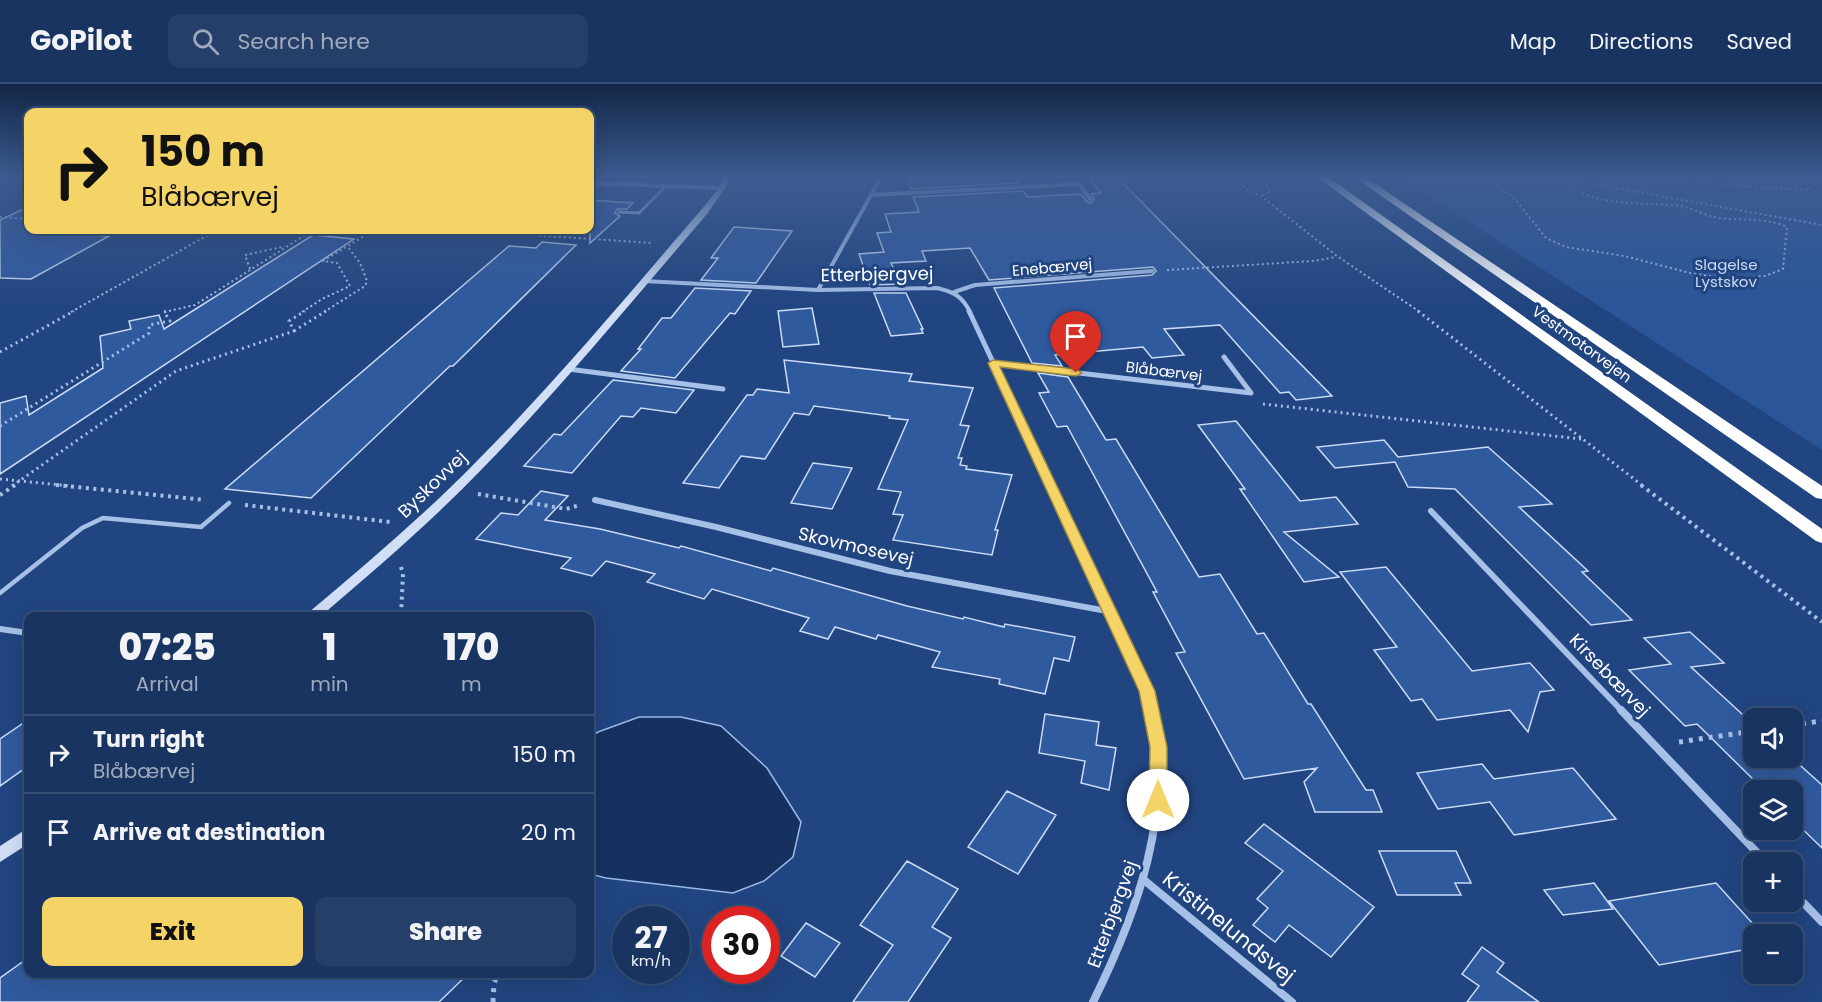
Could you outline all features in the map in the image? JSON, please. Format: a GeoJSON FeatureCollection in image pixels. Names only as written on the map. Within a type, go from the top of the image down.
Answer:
{"type":"FeatureCollection","features":[{"type":"Feature","properties":{"kind":"highway","name":"Vestmotorvejen"},"geometry":{"type":"LineString","coordinates":[[1382,220],[1822,537]]}},
{"type":"Feature","properties":{"kind":"highway","name":"Vestmotorvejen"},"geometry":{"type":"LineString","coordinates":[[1422,220],[1822,494]]}},
{"type":"Feature","properties":{"kind":"main road","name":"Byskovvej"},"geometry":{"type":"LineString","coordinates":[[318,612],[396,546],[454,490],[568,369],[696,220]]}},
{"type":"Feature","properties":{"kind":"main road"},"geometry":{"type":"LineString","coordinates":[[0,855],[24,838]]}},
{"type":"Feature","properties":{"kind":"street"},"geometry":{"type":"LineString","coordinates":[[818,290],[857,220]]}},
{"type":"Feature","properties":{"kind":"street","name":"Enebærvej"},"geometry":{"type":"LineString","coordinates":[[954,292],[975,285],[1152,271]]}},
{"type":"Feature","properties":{"kind":"street","name":"Etterbjergvej"},"geometry":{"type":"LineString","coordinates":[[644,281],[818,290],[937,288],[954,292],[964,300],[1147,691],[1158,747],[1158,813],[1144,880],[1117,955],[1093,1002]]}},
{"type":"Feature","properties":{"kind":"street","name":"Blåbærvej"},"geometry":{"type":"LineString","coordinates":[[1224,357],[1251,393]]}},
{"type":"Feature","properties":{"kind":"street","name":"Blåbærvej"},"geometry":{"type":"LineString","coordinates":[[993,363],[1251,393]]}},
{"type":"Feature","properties":{"kind":"street"},"geometry":{"type":"LineString","coordinates":[[568,369],[723,389]]}},
{"type":"Feature","properties":{"kind":"street","name":"Skovmosevej"},"geometry":{"type":"LineString","coordinates":[[595,500],[716,527],[890,571],[1112,612]]}},
{"type":"Feature","properties":{"kind":"street","name":"Kirsebærvej"},"geometry":{"type":"LineString","coordinates":[[1431,511],[1756,852]]}},
{"type":"Feature","properties":{"kind":"street"},"geometry":{"type":"LineString","coordinates":[[0,629],[24,632]]}},
{"type":"Feature","properties":{"kind":"street","name":"Kristinelundsvej"},"geometry":{"type":"LineString","coordinates":[[1144,880],[1292,1002]]}},
{"type":"Feature","properties":{"kind":"street"},"geometry":{"type":"LineString","coordinates":[[1803,902],[1822,922]]}},
{"type":"Feature","properties":{"kind":"lane"},"geometry":{"type":"LineString","coordinates":[[0,592],[82,528],[103,518],[201,527],[229,503]]}},
{"type":"Feature","properties":{"kind":"path"},"geometry":{"type":"LineString","coordinates":[[1291,220],[1337,256],[1430,319],[1581,439],[1822,622]]}},
{"type":"Feature","properties":{"kind":"path"},"geometry":{"type":"LineString","coordinates":[[1532,220],[1545,237],[1568,247],[1635,258],[1664,268],[1708,278],[1757,278],[1783,270],[1787,227],[1775,223],[1744,220]]}},
{"type":"Feature","properties":{"kind":"path"},"geometry":{"type":"LineString","coordinates":[[1796,220],[1822,225]]}},
{"type":"Feature","properties":{"kind":"path"},"geometry":{"type":"LineString","coordinates":[[0,352],[210,234]]}},
{"type":"Feature","properties":{"kind":"path"},"geometry":{"type":"LineString","coordinates":[[0,426],[148,333],[149,325],[170,321],[164,312],[195,304],[307,234]]}},
{"type":"Feature","properties":{"kind":"path"},"geometry":{"type":"LineString","coordinates":[[294,331],[289,321],[322,299],[350,286],[337,263],[323,261],[368,234]]}},
{"type":"Feature","properties":{"kind":"path"},"geometry":{"type":"LineString","coordinates":[[512,234],[676,245]]}},
{"type":"Feature","properties":{"kind":"path"},"geometry":{"type":"LineString","coordinates":[[250,269],[245,255],[286,247]]}},
{"type":"Feature","properties":{"kind":"path"},"geometry":{"type":"LineString","coordinates":[[0,495],[176,371],[196,362],[260,344],[294,331],[365,286],[367,281],[360,263],[348,247]]}},
{"type":"Feature","properties":{"kind":"path"},"geometry":{"type":"LineString","coordinates":[[1152,271],[1312,261],[1337,256]]}},
{"type":"Feature","properties":{"kind":"path"},"geometry":{"type":"LineString","coordinates":[[1251,393],[1261,404],[1581,439]]}},
{"type":"Feature","properties":{"kind":"path"},"geometry":{"type":"LineString","coordinates":[[454,490],[566,509],[595,500]]}},
{"type":"Feature","properties":{"kind":"path"},"geometry":{"type":"LineString","coordinates":[[396,546],[403,574],[401,612]]}},
{"type":"Feature","properties":{"kind":"path"},"geometry":{"type":"LineString","coordinates":[[1803,724],[1822,721]]}},
{"type":"Feature","properties":{"kind":"path"},"geometry":{"type":"LineString","coordinates":[[1654,745],[1743,733]]}},
{"type":"Feature","properties":{"kind":"path"},"geometry":{"type":"LineString","coordinates":[[493,1002],[496,978]]}},
{"type":"Feature","properties":{"kind":"green space","name":"Slagelse Lystskov"},"geometry":{"type":"Polygon","coordinates":[[[1466,220],[1822,220],[1822,450],[1466,220]]]}},
{"type":"Feature","properties":{"kind":"shaded area"},"geometry":{"type":"Polygon","coordinates":[[[639,717],[681,717],[721,726],[767,768],[801,822],[793,857],[764,881],[733,893],[594,875],[594,734],[639,717]]]}},
{"type":"Feature","properties":{"kind":"building"},"geometry":{"type":"Polygon","coordinates":[[[0,220],[24,220],[24,234],[109,236],[31,279],[0,278],[0,220]]]}},
{"type":"Feature","properties":{"kind":"building"},"geometry":{"type":"Polygon","coordinates":[[[594,220],[616,220],[590,243],[590,234],[594,234],[594,220]]]}},
{"type":"Feature","properties":{"kind":"building"},"geometry":{"type":"Polygon","coordinates":[[[887,220],[1159,220],[1332,396],[1296,400],[1289,392],[1280,393],[1220,325],[1164,329],[1184,355],[1152,358],[1143,347],[1055,355],[1062,366],[1032,363],[994,288],[1152,275],[1156,271],[1153,267],[989,280],[970,248],[922,251],[926,261],[891,263],[902,284],[870,285],[859,254],[884,252],[877,233],[891,232],[887,220]]]}},
{"type":"Feature","properties":{"kind":"building"},"geometry":{"type":"Polygon","coordinates":[[[734,227],[792,231],[756,283],[701,280],[718,258],[711,258],[734,227]]]}},
{"type":"Feature","properties":{"kind":"building"},"geometry":{"type":"Polygon","coordinates":[[[313,235],[354,239],[0,474],[0,403],[26,396],[29,415],[103,368],[100,336],[131,329],[129,321],[159,315],[164,329],[313,235]]]}},
{"type":"Feature","properties":{"kind":"building"},"geometry":{"type":"Polygon","coordinates":[[[542,242],[576,245],[453,366],[450,366],[311,498],[225,489],[509,246],[536,248],[542,242]]]}},
{"type":"Feature","properties":{"kind":"building"},"geometry":{"type":"Polygon","coordinates":[[[695,288],[751,291],[735,314],[730,313],[675,378],[621,371],[641,349],[638,349],[662,318],[671,318],[695,288]]]}},
{"type":"Feature","properties":{"kind":"building"},"geometry":{"type":"Polygon","coordinates":[[[874,293],[906,293],[923,333],[891,336],[874,293]]]}},
{"type":"Feature","properties":{"kind":"building"},"geometry":{"type":"Polygon","coordinates":[[[812,308],[819,344],[783,347],[778,311],[812,308]]]}},
{"type":"Feature","properties":{"kind":"building"},"geometry":{"type":"Polygon","coordinates":[[[784,360],[912,374],[909,381],[973,388],[960,425],[969,426],[958,458],[962,458],[960,465],[967,466],[966,469],[1012,475],[995,530],[998,530],[992,555],[893,540],[903,515],[893,514],[901,492],[878,489],[908,420],[814,406],[809,415],[794,413],[765,459],[741,456],[719,488],[683,483],[747,395],[753,395],[757,389],[789,393],[784,360]]]}},
{"type":"Feature","properties":{"kind":"building"},"geometry":{"type":"Polygon","coordinates":[[[1038,373],[1068,377],[1106,440],[1116,439],[1199,577],[1220,574],[1257,634],[1264,633],[1366,790],[1373,790],[1382,812],[1315,812],[1304,782],[1317,768],[1244,779],[1176,653],[1185,652],[1153,592],[1157,592],[1067,426],[1057,427],[1039,393],[1049,392],[1038,373]]]}},
{"type":"Feature","properties":{"kind":"building"},"geometry":{"type":"Polygon","coordinates":[[[613,380],[694,390],[676,413],[641,408],[633,417],[621,416],[572,473],[524,466],[554,434],[561,435],[613,380]]]}},
{"type":"Feature","properties":{"kind":"building"},"geometry":{"type":"Polygon","coordinates":[[[1236,421],[1300,501],[1336,497],[1358,524],[1284,532],[1339,577],[1304,582],[1240,489],[1245,489],[1198,425],[1236,421]]]}},
{"type":"Feature","properties":{"kind":"building"},"geometry":{"type":"Polygon","coordinates":[[[1384,440],[1398,457],[1488,447],[1552,504],[1519,507],[1588,571],[1582,572],[1632,620],[1591,625],[1455,489],[1408,487],[1395,462],[1335,468],[1317,447],[1384,440]]]}},
{"type":"Feature","properties":{"kind":"building"},"geometry":{"type":"Polygon","coordinates":[[[813,463],[852,468],[832,509],[791,503],[813,463]]]}},
{"type":"Feature","properties":{"kind":"building"},"geometry":{"type":"Polygon","coordinates":[[[541,491],[568,496],[545,520],[600,529],[679,548],[681,546],[963,619],[964,617],[1004,627],[1005,624],[1075,637],[1069,661],[1054,658],[1045,694],[999,684],[1000,679],[932,667],[940,652],[878,635],[876,639],[835,627],[828,639],[800,631],[809,618],[712,589],[704,599],[647,582],[655,574],[606,561],[592,576],[561,568],[571,558],[476,539],[501,513],[518,515],[541,491]]]}},
{"type":"Feature","properties":{"kind":"building"},"geometry":{"type":"Polygon","coordinates":[[[1386,567],[1472,671],[1530,663],[1554,690],[1540,692],[1528,732],[1510,710],[1437,720],[1422,699],[1411,701],[1374,650],[1397,647],[1340,572],[1386,567]]]}},
{"type":"Feature","properties":{"kind":"building"},"geometry":{"type":"Polygon","coordinates":[[[1690,632],[1724,663],[1691,667],[1743,715],[1743,768],[1803,768],[1822,785],[1822,848],[1803,830],[1803,780],[1754,780],[1697,724],[1685,726],[1629,670],[1671,664],[1644,638],[1690,632]]]}},
{"type":"Feature","properties":{"kind":"building"},"geometry":{"type":"Polygon","coordinates":[[[1045,714],[1099,722],[1096,745],[1116,748],[1109,790],[1081,783],[1085,761],[1039,753],[1045,714]]]}},
{"type":"Feature","properties":{"kind":"building"},"geometry":{"type":"Polygon","coordinates":[[[24,723],[24,769],[0,786],[0,739],[24,723]]]}},
{"type":"Feature","properties":{"kind":"building"},"geometry":{"type":"Polygon","coordinates":[[[1482,764],[1494,779],[1573,768],[1616,819],[1514,835],[1490,802],[1438,809],[1417,773],[1482,764]]]}},
{"type":"Feature","properties":{"kind":"building"},"geometry":{"type":"Polygon","coordinates":[[[1007,791],[1056,815],[1018,874],[968,847],[1007,791]]]}},
{"type":"Feature","properties":{"kind":"building"},"geometry":{"type":"Polygon","coordinates":[[[1264,824],[1374,907],[1331,957],[1289,925],[1275,942],[1253,925],[1268,908],[1257,899],[1283,871],[1245,843],[1264,824]]]}},
{"type":"Feature","properties":{"kind":"building"},"geometry":{"type":"Polygon","coordinates":[[[1379,851],[1456,851],[1471,883],[1455,883],[1461,895],[1397,895],[1379,851]]]}},
{"type":"Feature","properties":{"kind":"building"},"geometry":{"type":"Polygon","coordinates":[[[907,861],[958,889],[932,927],[951,938],[908,1002],[853,1002],[893,945],[860,925],[907,861]]]}},
{"type":"Feature","properties":{"kind":"building"},"geometry":{"type":"Polygon","coordinates":[[[1594,883],[1613,909],[1563,915],[1544,890],[1594,883]]]}},
{"type":"Feature","properties":{"kind":"building"},"geometry":{"type":"Polygon","coordinates":[[[1716,883],[1753,924],[1743,924],[1743,950],[1659,965],[1609,901],[1716,883]]]}},
{"type":"Feature","properties":{"kind":"building"},"geometry":{"type":"Polygon","coordinates":[[[806,923],[840,943],[815,977],[781,956],[806,923]]]}},
{"type":"Feature","properties":{"kind":"building"},"geometry":{"type":"Polygon","coordinates":[[[1482,947],[1504,963],[1497,972],[1539,1002],[1467,1002],[1479,986],[1462,974],[1482,947]]]}},
{"type":"Feature","properties":{"kind":"building"},"geometry":{"type":"Polygon","coordinates":[[[24,961],[24,978],[464,978],[439,1002],[0,1002],[0,978],[24,961]]]}},
{"type":"Feature","properties":{"kind":"route"},"geometry":{"type":"LineString","coordinates":[[1076,373],[993,363],[1112,612],[1147,691],[1158,747],[1158,800]]}}]}
